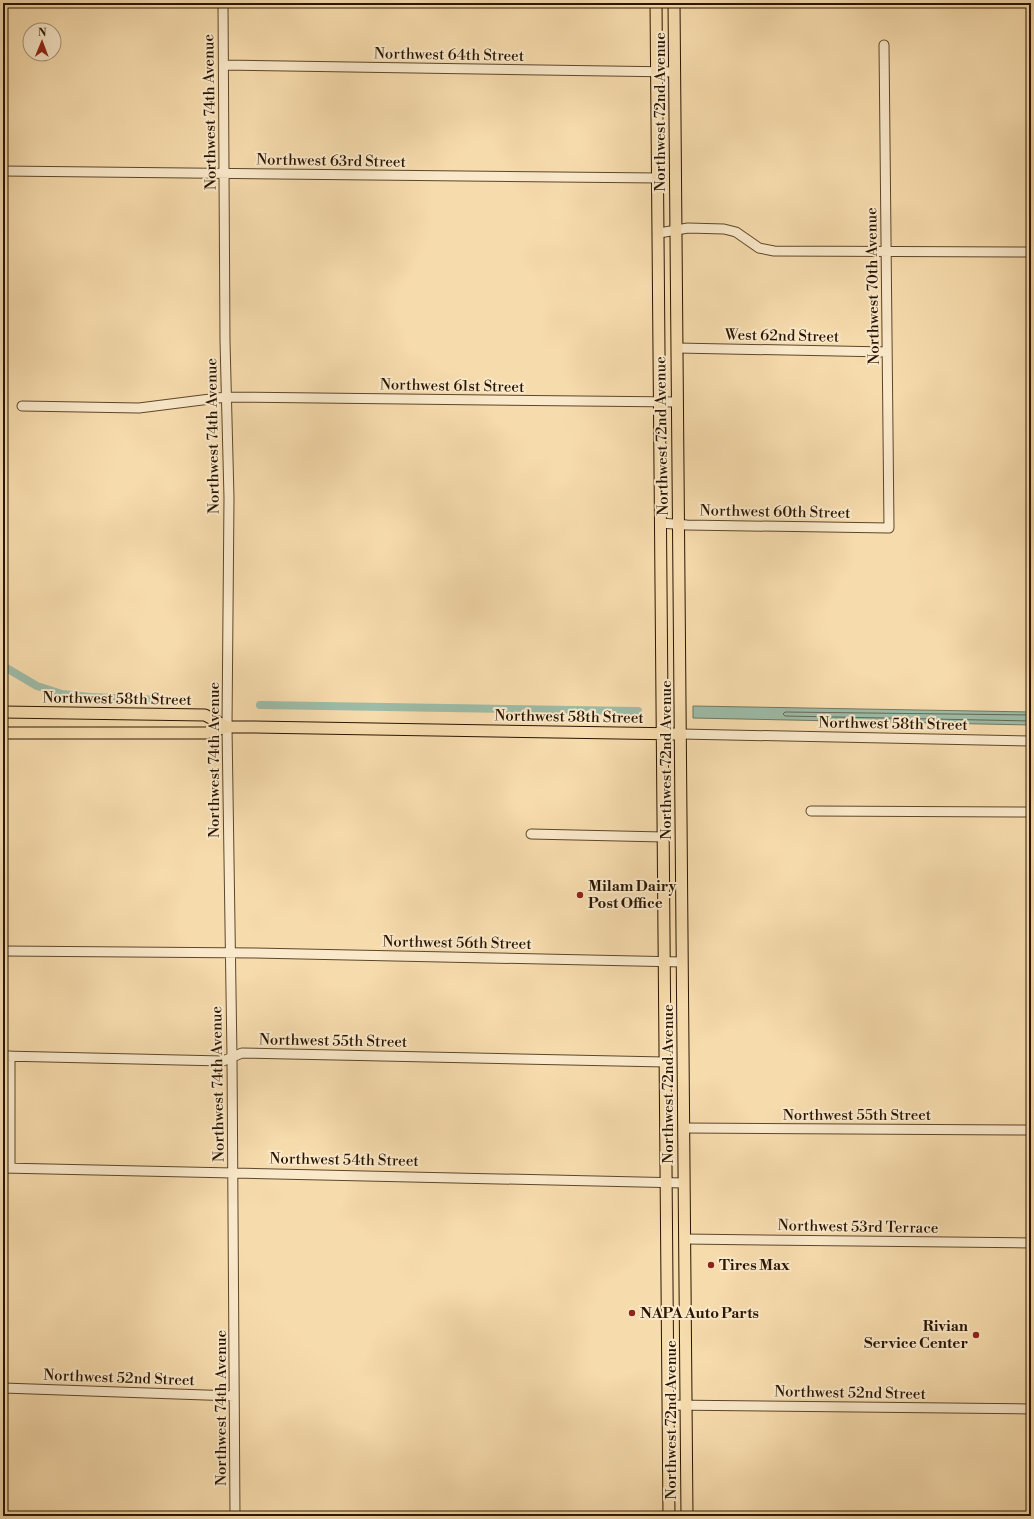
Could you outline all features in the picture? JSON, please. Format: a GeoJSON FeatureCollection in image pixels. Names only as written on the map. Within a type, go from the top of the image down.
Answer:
{"type":"FeatureCollection","features":[{"type":"Feature","properties":{"kind":"main road","name":"Northwest 72nd Avenue"},"geometry":{"type":"LineString","coordinates":[[656,3],[668,1516]]}},
{"type":"Feature","properties":{"kind":"main road","name":"Northwest 72nd Avenue"},"geometry":{"type":"LineString","coordinates":[[674,3],[687,1516]]}},
{"type":"Feature","properties":{"kind":"main road","name":"Northwest 58th Street"},"geometry":{"type":"LineString","coordinates":[[3,712],[205,715],[227,727]]}},
{"type":"Feature","properties":{"kind":"main road","name":"Northwest 58th Street"},"geometry":{"type":"LineString","coordinates":[[3,733],[206,733],[227,727],[681,734]]}},
{"type":"Feature","properties":{"kind":"street","name":"Northwest 74th Avenue"},"geometry":{"type":"LineString","coordinates":[[223,3],[226,397],[229,498],[227,727],[231,953],[235,1516]]}},
{"type":"Feature","properties":{"kind":"street","name":"Northwest 70th Avenue"},"geometry":{"type":"LineString","coordinates":[[884,45],[889,528]]}},
{"type":"Feature","properties":{"kind":"street","name":"Northwest 64th Street"},"geometry":{"type":"LineString","coordinates":[[224,65],[675,72]]}},
{"type":"Feature","properties":{"kind":"street","name":"Northwest 63rd Street"},"geometry":{"type":"LineString","coordinates":[[3,171],[658,178]]}},
{"type":"Feature","properties":{"kind":"street"},"geometry":{"type":"LineString","coordinates":[[658,233],[688,228],[730,231],[740,235],[753,245],[774,251],[1031,252]]}},
{"type":"Feature","properties":{"kind":"street","name":"West 62nd Street"},"geometry":{"type":"LineString","coordinates":[[677,348],[887,352]]}},
{"type":"Feature","properties":{"kind":"street","name":"Northwest 61st Street"},"geometry":{"type":"LineString","coordinates":[[22,406],[139,408],[226,397],[677,402]]}},
{"type":"Feature","properties":{"kind":"street","name":"Northwest 60th Street"},"geometry":{"type":"LineString","coordinates":[[660,523],[889,528]]}},
{"type":"Feature","properties":{"kind":"street","name":"Northwest 58th Street"},"geometry":{"type":"LineString","coordinates":[[681,734],[1031,741]]}},
{"type":"Feature","properties":{"kind":"street"},"geometry":{"type":"LineString","coordinates":[[811,811],[1031,812]]}},
{"type":"Feature","properties":{"kind":"street"},"geometry":{"type":"LineString","coordinates":[[531,834],[663,837]]}},
{"type":"Feature","properties":{"kind":"street","name":"Northwest 56th Street"},"geometry":{"type":"LineString","coordinates":[[3,951],[231,953],[682,962]]}},
{"type":"Feature","properties":{"kind":"street","name":"Northwest 55th Street"},"geometry":{"type":"LineString","coordinates":[[6,1056],[223,1061],[242,1053],[665,1062]]}},
{"type":"Feature","properties":{"kind":"street"},"geometry":{"type":"LineString","coordinates":[[6,1056],[7,1168]]}},
{"type":"Feature","properties":{"kind":"street","name":"Northwest 55th Street"},"geometry":{"type":"LineString","coordinates":[[684,1128],[1031,1130]]}},
{"type":"Feature","properties":{"kind":"street","name":"Northwest 54th Street"},"geometry":{"type":"LineString","coordinates":[[7,1168],[684,1183]]}},
{"type":"Feature","properties":{"kind":"street","name":"Northwest 53rd Terrace"},"geometry":{"type":"LineString","coordinates":[[685,1239],[1031,1243]]}},
{"type":"Feature","properties":{"kind":"street","name":"Northwest 52nd Street"},"geometry":{"type":"LineString","coordinates":[[3,1388],[234,1396]]}},
{"type":"Feature","properties":{"kind":"street","name":"Northwest 52nd Street"},"geometry":{"type":"LineString","coordinates":[[668,1405],[1031,1409]]}},
{"type":"Feature","properties":{"kind":"water"},"geometry":{"type":"Polygon","coordinates":[[[693,706],[1031,712],[1031,725],[693,718],[693,706]]]}},
{"type":"Feature","properties":{"kind":"waterway"},"geometry":{"type":"LineString","coordinates":[[3,666],[37,686],[62,694],[90,697],[188,701]]}},
{"type":"Feature","properties":{"kind":"waterway"},"geometry":{"type":"LineString","coordinates":[[260,705],[638,711]]}},
{"type":"Feature","properties":{"kind":"place","name":"Milam Dairy Post Office"},"geometry":{"type":"Point","coordinates":[580,895]}},
{"type":"Feature","properties":{"kind":"place","name":"Tires Max"},"geometry":{"type":"Point","coordinates":[711,1265]}},
{"type":"Feature","properties":{"kind":"place","name":"NAPA Auto Parts"},"geometry":{"type":"Point","coordinates":[632,1313]}},
{"type":"Feature","properties":{"kind":"place","name":"Rivian Service Center"},"geometry":{"type":"Point","coordinates":[976,1335]}}]}
